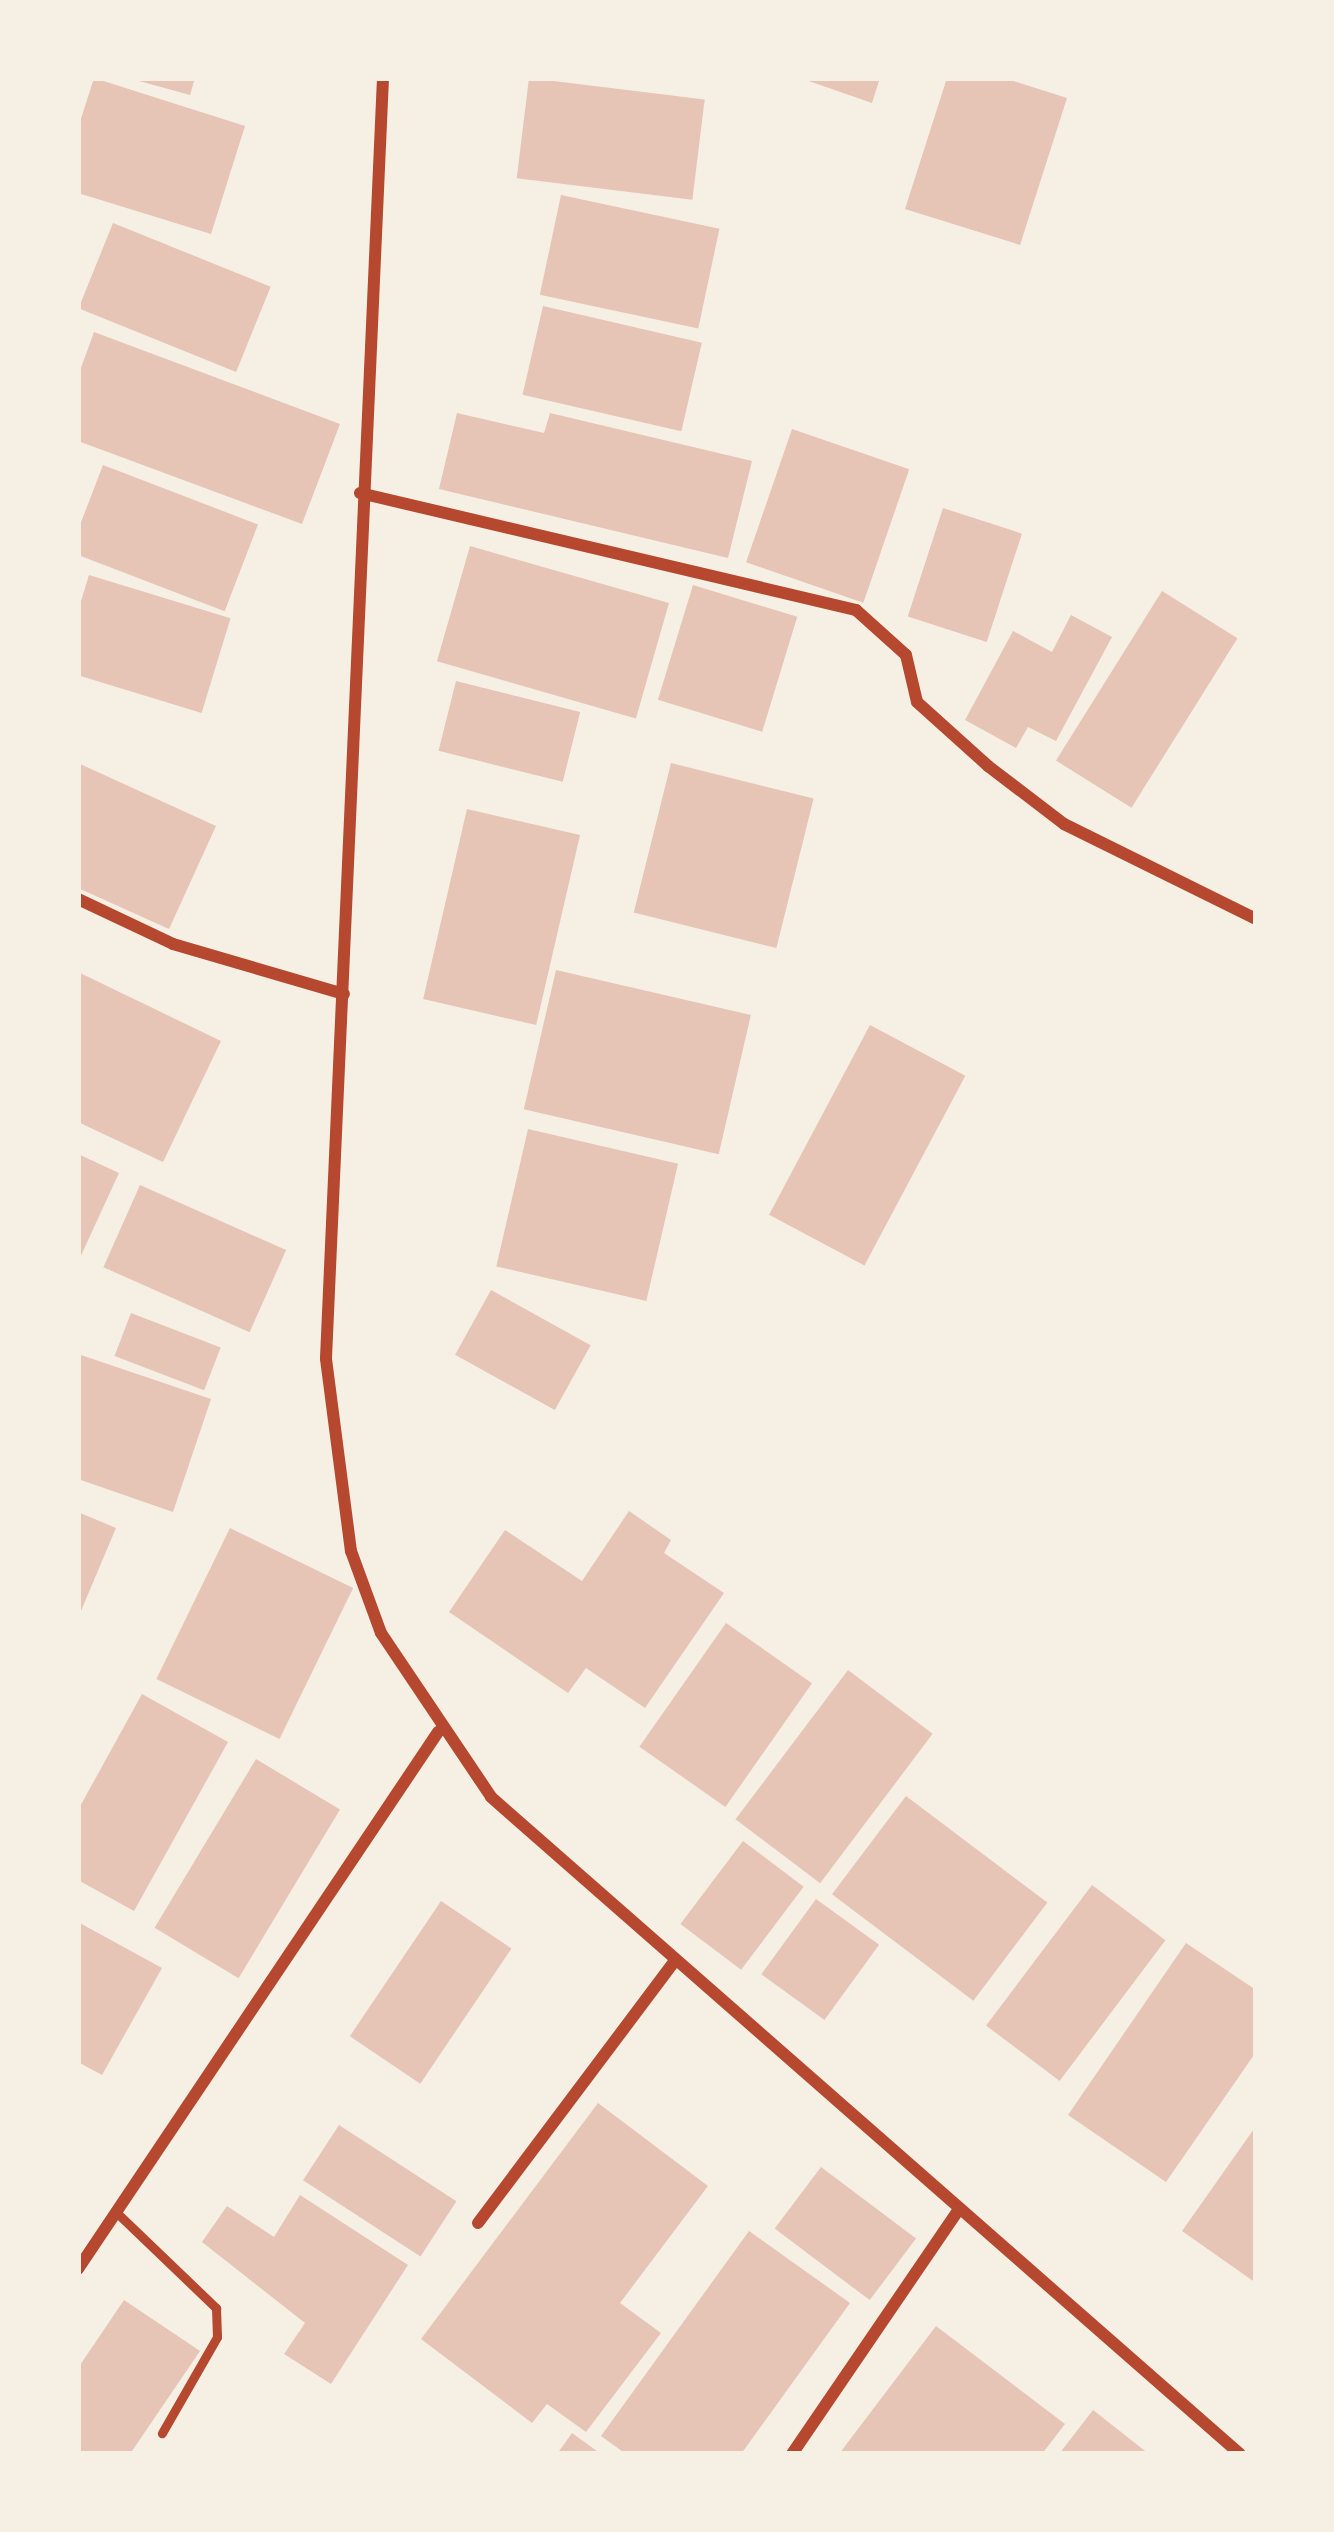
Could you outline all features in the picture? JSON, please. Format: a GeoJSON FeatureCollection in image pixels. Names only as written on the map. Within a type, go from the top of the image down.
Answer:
{"type":"FeatureCollection","features":[{"type":"Feature","properties":{"kind":"street"},"geometry":{"type":"LineString","coordinates":[[383,78],[360,493],[344,994],[326,1359],[334,1462],[381,1633],[438,1732],[491,1797],[1240,2454]]}},
{"type":"Feature","properties":{"kind":"street"},"geometry":{"type":"LineString","coordinates":[[360,493],[856,610],[906,655],[917,702],[988,766],[1064,824],[1256,919]]}},
{"type":"Feature","properties":{"kind":"street"},"geometry":{"type":"LineString","coordinates":[[78,898],[173,944],[344,994]]}},
{"type":"Feature","properties":{"kind":"street"},"geometry":{"type":"LineString","coordinates":[[78,2269],[438,1732]]}},
{"type":"Feature","properties":{"kind":"street"},"geometry":{"type":"LineString","coordinates":[[478,2222],[675,1960]]}},
{"type":"Feature","properties":{"kind":"street"},"geometry":{"type":"LineString","coordinates":[[792,2454],[959,2210]]}},
{"type":"Feature","properties":{"kind":"lane"},"geometry":{"type":"LineString","coordinates":[[116,2212],[216,2308],[217,2337],[162,2433]]}},
{"type":"Feature","properties":{"kind":"building"},"geometry":{"type":"Polygon","coordinates":[[[94,78],[245,126],[211,234],[78,193],[78,128],[94,78]]]}},
{"type":"Feature","properties":{"kind":"building"},"geometry":{"type":"Polygon","coordinates":[[[128,78],[195,78],[190,95],[128,78]]]}},
{"type":"Feature","properties":{"kind":"building"},"geometry":{"type":"Polygon","coordinates":[[[529,78],[705,100],[692,200],[517,178],[529,78]]]}},
{"type":"Feature","properties":{"kind":"building"},"geometry":{"type":"Polygon","coordinates":[[[800,78],[880,78],[872,103],[800,78]]]}},
{"type":"Feature","properties":{"kind":"building"},"geometry":{"type":"Polygon","coordinates":[[[947,78],[1004,78],[1067,98],[1020,245],[905,209],[947,78]]]}},
{"type":"Feature","properties":{"kind":"building"},"geometry":{"type":"Polygon","coordinates":[[[561,195],[719,229],[698,328],[540,295],[561,195]]]}},
{"type":"Feature","properties":{"kind":"building"},"geometry":{"type":"Polygon","coordinates":[[[113,223],[271,287],[236,372],[79,308],[113,223]]]}},
{"type":"Feature","properties":{"kind":"building"},"geometry":{"type":"Polygon","coordinates":[[[543,306],[702,343],[681,431],[523,395],[543,306]]]}},
{"type":"Feature","properties":{"kind":"building"},"geometry":{"type":"Polygon","coordinates":[[[94,332],[340,424],[302,524],[78,441],[78,376],[94,332]]]}},
{"type":"Feature","properties":{"kind":"building"},"geometry":{"type":"Polygon","coordinates":[[[457,413],[544,433],[550,413],[752,461],[728,558],[439,489],[457,413]]]}},
{"type":"Feature","properties":{"kind":"building"},"geometry":{"type":"Polygon","coordinates":[[[792,429],[909,469],[863,603],[746,562],[792,429]]]}},
{"type":"Feature","properties":{"kind":"building"},"geometry":{"type":"Polygon","coordinates":[[[103,465],[258,524],[225,611],[78,555],[78,530],[103,465]]]}},
{"type":"Feature","properties":{"kind":"building"},"geometry":{"type":"Polygon","coordinates":[[[943,508],[1022,534],[987,642],[908,616],[943,508]]]}},
{"type":"Feature","properties":{"kind":"building"},"geometry":{"type":"Polygon","coordinates":[[[470,546],[669,603],[636,718],[437,661],[470,546]]]}},
{"type":"Feature","properties":{"kind":"building"},"geometry":{"type":"Polygon","coordinates":[[[89,575],[231,618],[202,713],[78,675],[78,611],[89,575]]]}},
{"type":"Feature","properties":{"kind":"building"},"geometry":{"type":"Polygon","coordinates":[[[693,585],[797,617],[762,732],[658,700],[693,585]]]}},
{"type":"Feature","properties":{"kind":"building"},"geometry":{"type":"Polygon","coordinates":[[[1162,591],[1237,638],[1131,808],[1056,761],[1162,591]]]}},
{"type":"Feature","properties":{"kind":"building"},"geometry":{"type":"Polygon","coordinates":[[[1071,615],[1112,637],[1056,741],[1028,727],[1016,748],[965,720],[1013,631],[1052,652],[1071,615]]]}},
{"type":"Feature","properties":{"kind":"building"},"geometry":{"type":"Polygon","coordinates":[[[456,681],[580,712],[563,782],[439,751],[456,681]]]}},
{"type":"Feature","properties":{"kind":"building"},"geometry":{"type":"Polygon","coordinates":[[[78,763],[216,826],[169,929],[78,888],[78,763]]]}},
{"type":"Feature","properties":{"kind":"building"},"geometry":{"type":"Polygon","coordinates":[[[671,763],[814,799],[776,948],[634,912],[671,763]]]}},
{"type":"Feature","properties":{"kind":"building"},"geometry":{"type":"Polygon","coordinates":[[[467,809],[580,835],[536,1025],[423,999],[467,809]]]}},
{"type":"Feature","properties":{"kind":"building"},"geometry":{"type":"Polygon","coordinates":[[[556,970],[751,1015],[719,1154],[524,1109],[556,970]]]}},
{"type":"Feature","properties":{"kind":"building"},"geometry":{"type":"Polygon","coordinates":[[[78,972],[221,1041],[163,1162],[78,1122],[78,972]]]}},
{"type":"Feature","properties":{"kind":"building"},"geometry":{"type":"Polygon","coordinates":[[[870,1025],[965,1076],[864,1266],[769,1215],[870,1025]]]}},
{"type":"Feature","properties":{"kind":"building"},"geometry":{"type":"Polygon","coordinates":[[[528,1129],[678,1164],[646,1301],[496,1266],[528,1129]]]}},
{"type":"Feature","properties":{"kind":"building"},"geometry":{"type":"Polygon","coordinates":[[[78,1154],[119,1173],[78,1262],[78,1154]]]}},
{"type":"Feature","properties":{"kind":"building"},"geometry":{"type":"Polygon","coordinates":[[[140,1185],[286,1250],[250,1332],[103,1267],[140,1185]]]}},
{"type":"Feature","properties":{"kind":"building"},"geometry":{"type":"Polygon","coordinates":[[[491,1290],[591,1345],[555,1410],[455,1355],[491,1290]]]}},
{"type":"Feature","properties":{"kind":"building"},"geometry":{"type":"Polygon","coordinates":[[[131,1313],[221,1347],[204,1390],[115,1356],[131,1313]]]}},
{"type":"Feature","properties":{"kind":"building"},"geometry":{"type":"Polygon","coordinates":[[[78,1354],[211,1399],[173,1512],[78,1479],[78,1354]]]}},
{"type":"Feature","properties":{"kind":"building"},"geometry":{"type":"Polygon","coordinates":[[[629,1511],[671,1540],[664,1553],[724,1593],[645,1708],[586,1668],[568,1693],[449,1612],[505,1530],[582,1581],[629,1511]]]}},
{"type":"Feature","properties":{"kind":"building"},"geometry":{"type":"Polygon","coordinates":[[[78,1512],[116,1528],[78,1618],[78,1512]]]}},
{"type":"Feature","properties":{"kind":"building"},"geometry":{"type":"Polygon","coordinates":[[[230,1528],[353,1588],[279,1739],[156,1679],[230,1528]]]}},
{"type":"Feature","properties":{"kind":"building"},"geometry":{"type":"Polygon","coordinates":[[[726,1623],[812,1683],[725,1807],[639,1747],[726,1623]]]}},
{"type":"Feature","properties":{"kind":"building"},"geometry":{"type":"Polygon","coordinates":[[[848,1670],[933,1734],[820,1883],[735,1819],[848,1670]]]}},
{"type":"Feature","properties":{"kind":"building"},"geometry":{"type":"Polygon","coordinates":[[[142,1694],[228,1742],[134,1911],[78,1880],[78,1810],[142,1694]]]}},
{"type":"Feature","properties":{"kind":"building"},"geometry":{"type":"Polygon","coordinates":[[[256,1759],[340,1809],[239,1978],[155,1928],[256,1759]]]}},
{"type":"Feature","properties":{"kind":"building"},"geometry":{"type":"Polygon","coordinates":[[[906,1796],[1047,1903],[973,2001],[832,1894],[906,1796]]]}},
{"type":"Feature","properties":{"kind":"building"},"geometry":{"type":"Polygon","coordinates":[[[743,1841],[804,1887],[741,1970],[680,1924],[743,1841]]]}},
{"type":"Feature","properties":{"kind":"building"},"geometry":{"type":"Polygon","coordinates":[[[1092,1885],[1165,1940],[1060,2081],[986,2026],[1092,1885]]]}},
{"type":"Feature","properties":{"kind":"building"},"geometry":{"type":"Polygon","coordinates":[[[816,1899],[879,1945],[824,2020],[761,1974],[816,1899]]]}},
{"type":"Feature","properties":{"kind":"building"},"geometry":{"type":"Polygon","coordinates":[[[441,1901],[511,1949],[420,2084],[350,2036],[441,1901]]]}},
{"type":"Feature","properties":{"kind":"building"},"geometry":{"type":"Polygon","coordinates":[[[78,1922],[162,1968],[102,2075],[78,2062],[78,1922]]]}},
{"type":"Feature","properties":{"kind":"building"},"geometry":{"type":"Polygon","coordinates":[[[1186,1943],[1256,1990],[1256,2052],[1166,2182],[1068,2115],[1186,1943]]]}},
{"type":"Feature","properties":{"kind":"building"},"geometry":{"type":"Polygon","coordinates":[[[598,2103],[708,2186],[620,2303],[661,2333],[586,2432],[547,2404],[532,2423],[421,2339],[598,2103]]]}},
{"type":"Feature","properties":{"kind":"building"},"geometry":{"type":"Polygon","coordinates":[[[339,2125],[456,2201],[420,2257],[303,2180],[339,2125]]]}},
{"type":"Feature","properties":{"kind":"building"},"geometry":{"type":"Polygon","coordinates":[[[1256,2126],[1256,2283],[1182,2231],[1256,2126]]]}},
{"type":"Feature","properties":{"kind":"building"},"geometry":{"type":"Polygon","coordinates":[[[821,2167],[916,2239],[870,2300],[775,2228],[821,2167]]]}},
{"type":"Feature","properties":{"kind":"building"},"geometry":{"type":"Polygon","coordinates":[[[300,2195],[408,2265],[331,2384],[284,2354],[305,2323],[202,2242],[227,2206],[274,2237],[300,2195]]]}},
{"type":"Feature","properties":{"kind":"building"},"geometry":{"type":"Polygon","coordinates":[[[749,2231],[850,2303],[741,2454],[626,2454],[601,2436],[749,2231]]]}},
{"type":"Feature","properties":{"kind":"building"},"geometry":{"type":"Polygon","coordinates":[[[124,2300],[200,2351],[130,2454],[78,2454],[78,2368],[124,2300]]]}},
{"type":"Feature","properties":{"kind":"building"},"geometry":{"type":"Polygon","coordinates":[[[936,2326],[1065,2424],[1042,2454],[839,2454],[936,2326]]]}},
{"type":"Feature","properties":{"kind":"building"},"geometry":{"type":"Polygon","coordinates":[[[1093,2410],[1149,2454],[1059,2454],[1093,2410]]]}},
{"type":"Feature","properties":{"kind":"building"},"geometry":{"type":"Polygon","coordinates":[[[572,2433],[601,2454],[557,2454],[572,2433]]]}}]}
